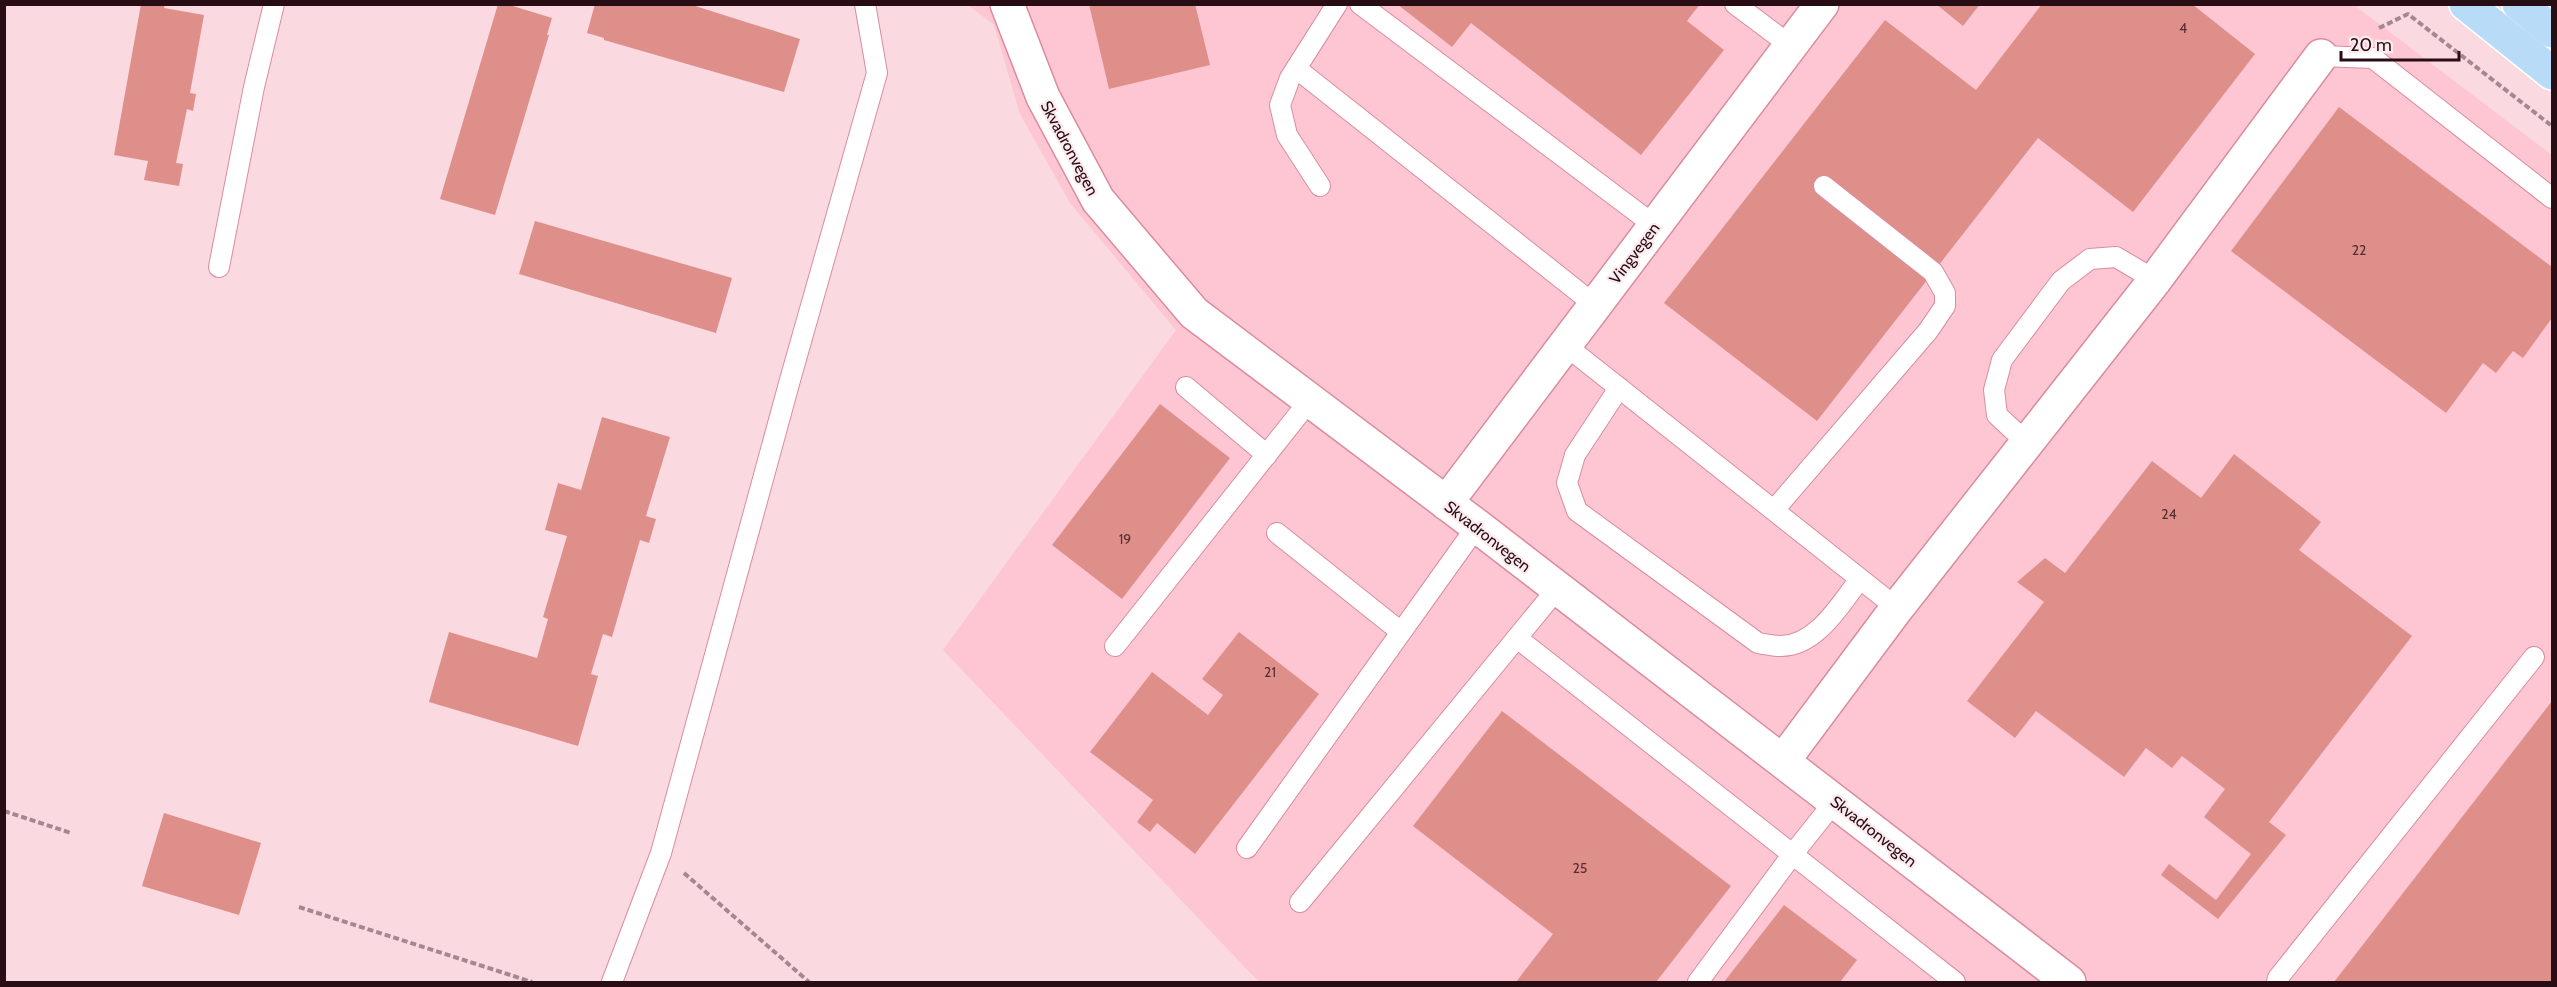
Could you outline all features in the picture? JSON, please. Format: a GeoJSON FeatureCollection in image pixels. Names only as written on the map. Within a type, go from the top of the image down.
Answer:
{"type":"FeatureCollection","features":[{"type":"Feature","properties":{"kind":"main road"},"geometry":{"type":"LineString","coordinates":[[2466,4],[2553,73]]}},
{"type":"Feature","properties":{"kind":"main road"},"geometry":{"type":"LineString","coordinates":[[2519,4],[2553,31]]}},
{"type":"Feature","properties":{"kind":"street","name":"Skvadronvegen"},"geometry":{"type":"LineString","coordinates":[[1008,4],[1043,97],[1098,200],[1194,313],[1477,526],[2069,982]]}},
{"type":"Feature","properties":{"kind":"street","name":"Vingvegen"},"geometry":{"type":"LineString","coordinates":[[1446,503],[1822,4]]}},
{"type":"Feature","properties":{"kind":"street"},"geometry":{"type":"LineString","coordinates":[[1783,761],[1897,608],[2155,280],[2321,56]]}},
{"type":"Feature","properties":{"kind":"lane"},"geometry":{"type":"LineString","coordinates":[[219,267],[254,87],[274,4]]}},
{"type":"Feature","properties":{"kind":"lane"},"geometry":{"type":"LineString","coordinates":[[612,982],[661,853],[789,380],[877,73],[865,4]]}},
{"type":"Feature","properties":{"kind":"lane"},"geometry":{"type":"LineString","coordinates":[[1320,186],[1287,135],[1280,105],[1290,78],[1337,4]]}},
{"type":"Feature","properties":{"kind":"lane"},"geometry":{"type":"LineString","coordinates":[[1360,4],[1654,225]]}},
{"type":"Feature","properties":{"kind":"lane"},"geometry":{"type":"LineString","coordinates":[[1735,4],[1791,45]]}},
{"type":"Feature","properties":{"kind":"lane"},"geometry":{"type":"LineString","coordinates":[[2321,56],[2373,58],[2553,198]]}},
{"type":"Feature","properties":{"kind":"lane"},"geometry":{"type":"LineString","coordinates":[[1297,69],[1595,305]]}},
{"type":"Feature","properties":{"kind":"lane"},"geometry":{"type":"LineString","coordinates":[[1774,510],[1928,331],[1945,306],[1945,293],[1933,272],[1824,186]]}},
{"type":"Feature","properties":{"kind":"lane"},"geometry":{"type":"LineString","coordinates":[[2026,443],[1997,415],[1994,390],[2002,360],[2061,281],[2090,259],[2115,257],[2155,280]]}},
{"type":"Feature","properties":{"kind":"lane"},"geometry":{"type":"LineString","coordinates":[[1565,345],[1897,608]]}},
{"type":"Feature","properties":{"kind":"lane"},"geometry":{"type":"LineString","coordinates":[[1186,387],[1267,455]]}},
{"type":"Feature","properties":{"kind":"lane"},"geometry":{"type":"LineString","coordinates":[[1619,388],[1575,454],[1567,483],[1577,511],[1758,643],[1782,646],[1801,641],[1823,626],[1860,579]]}},
{"type":"Feature","properties":{"kind":"lane"},"geometry":{"type":"LineString","coordinates":[[1115,646],[1310,400]]}},
{"type":"Feature","properties":{"kind":"lane"},"geometry":{"type":"LineString","coordinates":[[1247,848],[1477,526]]}},
{"type":"Feature","properties":{"kind":"lane"},"geometry":{"type":"LineString","coordinates":[[1277,533],[1401,632]]}},
{"type":"Feature","properties":{"kind":"lane"},"geometry":{"type":"LineString","coordinates":[[1300,902],[1557,589]]}},
{"type":"Feature","properties":{"kind":"lane"},"geometry":{"type":"LineString","coordinates":[[1517,638],[1955,982]]}},
{"type":"Feature","properties":{"kind":"lane"},"geometry":{"type":"LineString","coordinates":[[2277,982],[2534,657]]}},
{"type":"Feature","properties":{"kind":"lane"},"geometry":{"type":"LineString","coordinates":[[1698,982],[1835,801]]}},
{"type":"Feature","properties":{"kind":"path"},"geometry":{"type":"LineString","coordinates":[[2408,14],[2553,126]]}},
{"type":"Feature","properties":{"kind":"path"},"geometry":{"type":"LineString","coordinates":[[4,811],[71,833]]}},
{"type":"Feature","properties":{"kind":"path"},"geometry":{"type":"LineString","coordinates":[[661,853],[809,982]]}},
{"type":"Feature","properties":{"kind":"path"},"geometry":{"type":"LineString","coordinates":[[299,907],[532,982]]}},
{"type":"Feature","properties":{"kind":"shaded area"},"geometry":{"type":"Polygon","coordinates":[[[968,5],[2354,5],[2552,155],[2552,982],[1259,982],[943,650],[1176,330],[1070,203],[1020,114],[994,25],[968,5]]]}},
{"type":"Feature","properties":{"kind":"building"},"geometry":{"type":"Polygon","coordinates":[[[141,4],[165,4],[164,8],[204,15],[190,93],[196,94],[193,111],[187,109],[176,163],[183,164],[179,186],[144,180],[148,161],[114,155],[141,4]]]}},
{"type":"Feature","properties":{"kind":"building"},"geometry":{"type":"Polygon","coordinates":[[[498,4],[506,4],[552,18],[547,35],[549,35],[495,215],[440,199],[498,4]]]}},
{"type":"Feature","properties":{"kind":"building"},"geometry":{"type":"Polygon","coordinates":[[[595,4],[689,4],[800,39],[784,92],[604,40],[604,38],[587,33],[595,4]]]}},
{"type":"Feature","properties":{"kind":"building"},"geometry":{"type":"Polygon","coordinates":[[[1089,4],[1195,4],[1210,65],[1109,89],[1089,4]]]}},
{"type":"Feature","properties":{"kind":"building"},"geometry":{"type":"Polygon","coordinates":[[[1397,4],[1700,4],[1687,21],[1724,50],[1641,155],[1471,23],[1452,47],[1397,4]]]}},
{"type":"Feature","properties":{"kind":"building"},"geometry":{"type":"Polygon","coordinates":[[[1936,4],[1980,4],[1963,26],[1936,4]]]}},
{"type":"Feature","properties":{"kind":"building"},"geometry":{"type":"Polygon","coordinates":[[[2042,4],[2192,4],[2255,54],[2133,212],[2038,138],[1817,421],[1664,303],[1885,20],[1976,90],[2042,4]]]}},
{"type":"Feature","properties":{"kind":"building"},"geometry":{"type":"Polygon","coordinates":[[[2339,107],[2552,267],[2552,318],[2523,358],[2513,351],[2496,373],[2483,363],[2446,413],[2231,251],[2339,107]]]}},
{"type":"Feature","properties":{"kind":"building"},"geometry":{"type":"Polygon","coordinates":[[[535,221],[732,278],[716,333],[519,274],[535,221]]]}},
{"type":"Feature","properties":{"kind":"building"},"geometry":{"type":"Polygon","coordinates":[[[1160,404],[1230,458],[1122,599],[1052,545],[1160,404]]]}},
{"type":"Feature","properties":{"kind":"building"},"geometry":{"type":"Polygon","coordinates":[[[602,417],[670,437],[646,516],[656,519],[649,543],[640,540],[612,637],[603,634],[591,674],[598,676],[578,746],[429,702],[449,632],[537,658],[548,619],[543,617],[567,536],[545,530],[558,483],[581,490],[602,417]]]}},
{"type":"Feature","properties":{"kind":"building"},"geometry":{"type":"Polygon","coordinates":[[[2234,454],[2321,522],[2299,550],[2412,636],[2269,822],[2286,835],[2218,919],[2161,875],[2169,864],[2216,900],[2251,854],[2204,817],[2225,789],[2182,756],[2172,768],[2146,748],[2124,777],[2036,711],[2015,738],[1967,701],[2044,602],[2017,582],[2045,558],[2065,573],[2152,461],[2201,498],[2234,454]]]}},
{"type":"Feature","properties":{"kind":"building"},"geometry":{"type":"Polygon","coordinates":[[[1239,632],[1319,694],[1195,854],[1157,823],[1150,832],[1137,822],[1153,800],[1090,752],[1152,672],[1208,715],[1223,695],[1202,679],[1239,632]]]}},
{"type":"Feature","properties":{"kind":"building"},"geometry":{"type":"Polygon","coordinates":[[[2552,701],[2552,982],[2334,982],[2552,701]]]}},
{"type":"Feature","properties":{"kind":"building"},"geometry":{"type":"Polygon","coordinates":[[[1502,711],[1731,886],[1656,982],[1516,982],[1553,934],[1413,826],[1502,711]]]}},
{"type":"Feature","properties":{"kind":"building"},"geometry":{"type":"Polygon","coordinates":[[[164,813],[261,843],[239,915],[142,886],[164,813]]]}},
{"type":"Feature","properties":{"kind":"building"},"geometry":{"type":"Polygon","coordinates":[[[1784,905],[1857,960],[1840,982],[1724,982],[1784,905]]]}}]}
